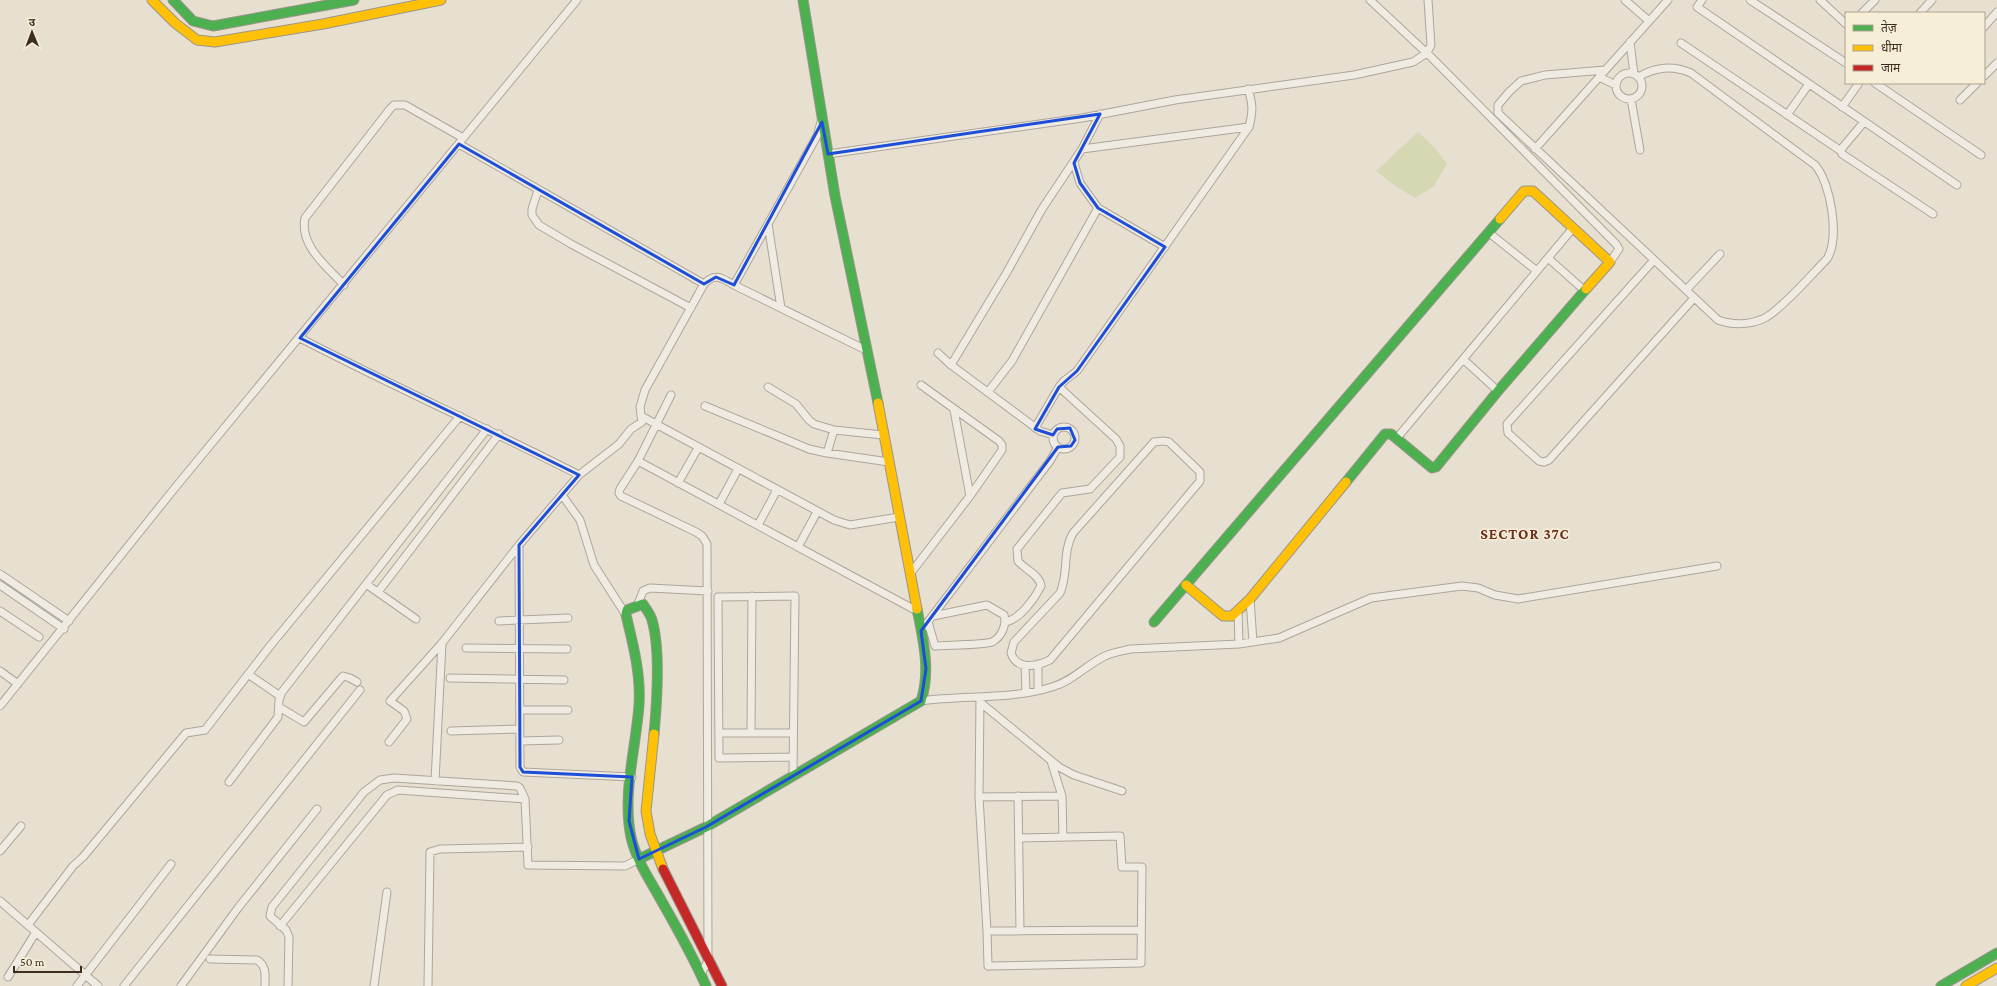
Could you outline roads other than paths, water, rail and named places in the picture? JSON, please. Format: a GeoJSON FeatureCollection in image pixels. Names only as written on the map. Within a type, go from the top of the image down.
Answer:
{"type":"FeatureCollection","features":[{"type":"Feature","properties":{"kind":"main road"},"geometry":{"type":"LineString","coordinates":[[152,0],[175,23],[197,40],[215,42],[323,24],[441,0]]}},
{"type":"Feature","properties":{"kind":"main road"},"geometry":{"type":"LineString","coordinates":[[173,0],[193,21],[214,26],[354,0]]}},
{"type":"Feature","properties":{"kind":"main road"},"geometry":{"type":"LineString","coordinates":[[639,859],[706,826],[921,701],[926,684],[926,669],[921,631],[822,122],[803,0]]}},
{"type":"Feature","properties":{"kind":"main road"},"geometry":{"type":"LineString","coordinates":[[1154,622],[1524,191],[1530,190],[1610,262],[1498,391],[1434,468],[1397,438],[1391,434],[1385,434],[1250,599],[1232,616],[1223,616],[1186,585]]}},
{"type":"Feature","properties":{"kind":"main road"},"geometry":{"type":"LineString","coordinates":[[706,986],[701,974],[650,882],[631,838],[629,821],[639,703],[636,650],[626,615],[627,610],[632,605],[638,604],[646,607],[650,615],[654,632],[657,708],[646,811],[648,826],[659,862],[722,986]]}},
{"type":"Feature","properties":{"kind":"main road"},"geometry":{"type":"LineString","coordinates":[[1941,986],[1997,953]]}},
{"type":"Feature","properties":{"kind":"main road"},"geometry":{"type":"LineString","coordinates":[[1966,986],[1997,968]]}},
{"type":"Feature","properties":{"kind":"street"},"geometry":{"type":"LineString","coordinates":[[0,706],[64,629],[174,490],[577,0]]}},
{"type":"Feature","properties":{"kind":"street"},"geometry":{"type":"LineString","coordinates":[[1370,0],[1427,53],[1616,244],[1619,249],[1610,262]]}},
{"type":"Feature","properties":{"kind":"street"},"geometry":{"type":"LineString","coordinates":[[828,154],[1354,75],[1414,62],[1427,53],[1431,45],[1432,36],[1428,0]]}},
{"type":"Feature","properties":{"kind":"street"},"geometry":{"type":"LineString","coordinates":[[1625,0],[1649,21]]}},
{"type":"Feature","properties":{"kind":"street"},"geometry":{"type":"LineString","coordinates":[[1535,149],[1668,0]]}},
{"type":"Feature","properties":{"kind":"street"},"geometry":{"type":"LineString","coordinates":[[1702,0],[1697,7],[1958,185]]}},
{"type":"Feature","properties":{"kind":"street"},"geometry":{"type":"LineString","coordinates":[[1750,0],[1845,63]]}},
{"type":"Feature","properties":{"kind":"street"},"geometry":{"type":"LineString","coordinates":[[1820,0],[1845,23]]}},
{"type":"Feature","properties":{"kind":"street"},"geometry":{"type":"LineString","coordinates":[[1863,12],[1875,0]]}},
{"type":"Feature","properties":{"kind":"street"},"geometry":{"type":"LineString","coordinates":[[1921,12],[1932,0]]}},
{"type":"Feature","properties":{"kind":"street"},"geometry":{"type":"LineString","coordinates":[[1985,26],[1997,12]]}},
{"type":"Feature","properties":{"kind":"street"},"geometry":{"type":"LineString","coordinates":[[1599,77],[1616,85],[1620,96],[1631,99],[1635,98],[1641,92],[1642,84],[1636,75],[1630,42]]}},
{"type":"Feature","properties":{"kind":"street"},"geometry":{"type":"LineString","coordinates":[[1681,43],[1841,151],[1842,154],[1933,214]]}},
{"type":"Feature","properties":{"kind":"street"},"geometry":{"type":"LineString","coordinates":[[1985,75],[1997,63]]}},
{"type":"Feature","properties":{"kind":"street"},"geometry":{"type":"LineString","coordinates":[[1605,70],[1531,78],[1521,81],[1498,105],[1498,113],[1718,320],[1736,325],[1771,315],[1827,259],[1833,243],[1834,226],[1825,180],[1815,165],[1691,73],[1675,67],[1666,67],[1636,75],[1622,75],[1616,85]]}},
{"type":"Feature","properties":{"kind":"street"},"geometry":{"type":"LineString","coordinates":[[1787,115],[1809,84]]}},
{"type":"Feature","properties":{"kind":"street"},"geometry":{"type":"LineString","coordinates":[[1842,107],[1858,84]]}},
{"type":"Feature","properties":{"kind":"street"},"geometry":{"type":"LineString","coordinates":[[1876,84],[1981,155]]}},
{"type":"Feature","properties":{"kind":"street"},"geometry":{"type":"LineString","coordinates":[[1960,100],[1976,84]]}},
{"type":"Feature","properties":{"kind":"street"},"geometry":{"type":"LineString","coordinates":[[1036,428],[1059,388],[1064,381],[1077,371],[1250,127],[1253,114],[1253,104],[1248,90]]}},
{"type":"Feature","properties":{"kind":"street"},"geometry":{"type":"LineString","coordinates":[[1631,99],[1640,150]]}},
{"type":"Feature","properties":{"kind":"street"},"geometry":{"type":"LineString","coordinates":[[344,285],[312,250],[304,231],[305,218],[394,105],[405,105],[538,190],[704,284]]}},
{"type":"Feature","properties":{"kind":"street"},"geometry":{"type":"LineString","coordinates":[[952,366],[1042,209],[1074,163],[1100,114]]}},
{"type":"Feature","properties":{"kind":"street"},"geometry":{"type":"LineString","coordinates":[[734,285],[817,136],[822,122]]}},
{"type":"Feature","properties":{"kind":"street"},"geometry":{"type":"LineString","coordinates":[[1841,151],[1864,122]]}},
{"type":"Feature","properties":{"kind":"street"},"geometry":{"type":"LineString","coordinates":[[1082,149],[1250,127]]}},
{"type":"Feature","properties":{"kind":"street"},"geometry":{"type":"LineString","coordinates":[[1074,163],[1080,183],[1098,208],[1165,247]]}},
{"type":"Feature","properties":{"kind":"street"},"geometry":{"type":"LineString","coordinates":[[538,190],[532,209],[532,215],[539,225],[571,244],[691,308]]}},
{"type":"Feature","properties":{"kind":"street"},"geometry":{"type":"LineString","coordinates":[[988,392],[1012,361],[1098,208]]}},
{"type":"Feature","properties":{"kind":"street"},"geometry":{"type":"LineString","coordinates":[[768,224],[781,308]]}},
{"type":"Feature","properties":{"kind":"street"},"geometry":{"type":"LineString","coordinates":[[1397,438],[1573,228]]}},
{"type":"Feature","properties":{"kind":"street"},"geometry":{"type":"LineString","coordinates":[[1488,232],[1537,271]]}},
{"type":"Feature","properties":{"kind":"street"},"geometry":{"type":"LineString","coordinates":[[1686,290],[1720,254]]}},
{"type":"Feature","properties":{"kind":"street"},"geometry":{"type":"LineString","coordinates":[[1548,258],[1585,291]]}},
{"type":"Feature","properties":{"kind":"street"},"geometry":{"type":"LineString","coordinates":[[1654,260],[1507,424],[1508,433],[1540,461],[1544,462],[1549,460],[1694,298]]}},
{"type":"Feature","properties":{"kind":"street"},"geometry":{"type":"LineString","coordinates":[[389,742],[407,719],[404,711],[390,701],[442,643],[519,545],[579,475],[619,444],[631,429],[642,422],[640,407],[645,390],[708,279],[716,277],[734,285],[866,350]]}},
{"type":"Feature","properties":{"kind":"street"},"geometry":{"type":"LineString","coordinates":[[300,338],[355,367],[498,434],[579,475]]}},
{"type":"Feature","properties":{"kind":"street"},"geometry":{"type":"LineString","coordinates":[[938,353],[952,366],[1036,428],[1046,434],[1053,435]]}},
{"type":"Feature","properties":{"kind":"street"},"geometry":{"type":"LineString","coordinates":[[1463,359],[1498,391]]}},
{"type":"Feature","properties":{"kind":"street"},"geometry":{"type":"LineString","coordinates":[[910,574],[970,496],[999,455],[1002,445],[999,441],[921,385]]}},
{"type":"Feature","properties":{"kind":"street"},"geometry":{"type":"LineString","coordinates":[[768,387],[796,404],[809,420],[834,430],[884,435]]}},
{"type":"Feature","properties":{"kind":"street"},"geometry":{"type":"LineString","coordinates":[[1006,622],[1013,620],[1020,613],[1041,586],[1041,581],[1018,561],[1017,548],[1062,493],[1090,489],[1120,458],[1120,446],[1116,439],[1059,388]]}},
{"type":"Feature","properties":{"kind":"street"},"geometry":{"type":"LineString","coordinates":[[671,395],[657,426],[638,461],[620,488],[619,493],[621,496],[702,536],[707,544],[706,826],[708,961],[701,974]]}},
{"type":"Feature","properties":{"kind":"street"},"geometry":{"type":"LineString","coordinates":[[705,406],[800,445],[828,453],[889,462]]}},
{"type":"Feature","properties":{"kind":"street"},"geometry":{"type":"LineString","coordinates":[[954,410],[970,496]]}},
{"type":"Feature","properties":{"kind":"street"},"geometry":{"type":"LineString","coordinates":[[28,925],[73,866],[83,857],[188,731],[205,730],[248,674],[460,416]]}},
{"type":"Feature","properties":{"kind":"street"},"geometry":{"type":"LineString","coordinates":[[642,416],[657,426],[834,520],[850,525],[899,517]]}},
{"type":"Feature","properties":{"kind":"street"},"geometry":{"type":"LineString","coordinates":[[1063,427],[1070,428],[1074,433],[1075,440],[1071,446],[1065,449],[1058,447],[1054,442],[1053,435],[1057,429],[1063,427]]}},
{"type":"Feature","properties":{"kind":"street"},"geometry":{"type":"LineString","coordinates":[[229,782],[275,722],[279,714],[280,696],[487,429]]}},
{"type":"Feature","properties":{"kind":"street"},"geometry":{"type":"LineString","coordinates":[[828,453],[834,430]]}},
{"type":"Feature","properties":{"kind":"street"},"geometry":{"type":"LineString","coordinates":[[378,592],[498,434]]}},
{"type":"Feature","properties":{"kind":"street"},"geometry":{"type":"LineString","coordinates":[[1154,442],[1169,442],[1200,472],[1200,481],[1056,654],[1050,660],[1038,664],[1025,666],[1012,657],[1011,653],[1014,642],[1060,593],[1065,578],[1066,549],[1073,532],[1154,442]]}},
{"type":"Feature","properties":{"kind":"street"},"geometry":{"type":"LineString","coordinates":[[921,631],[1050,461],[1058,447]]}},
{"type":"Feature","properties":{"kind":"street"},"geometry":{"type":"LineString","coordinates":[[678,483],[698,448]]}},
{"type":"Feature","properties":{"kind":"street"},"geometry":{"type":"LineString","coordinates":[[638,461],[917,611]]}},
{"type":"Feature","properties":{"kind":"street"},"geometry":{"type":"LineString","coordinates":[[719,504],[738,469]]}},
{"type":"Feature","properties":{"kind":"street"},"geometry":{"type":"LineString","coordinates":[[758,525],[777,490]]}},
{"type":"Feature","properties":{"kind":"street"},"geometry":{"type":"LineString","coordinates":[[562,495],[580,520],[594,565],[626,615]]}},
{"type":"Feature","properties":{"kind":"street"},"geometry":{"type":"LineString","coordinates":[[798,547],[817,512]]}},
{"type":"Feature","properties":{"kind":"street"},"geometry":{"type":"LineString","coordinates":[[519,545],[521,679],[520,767],[523,772],[632,777]]}},
{"type":"Feature","properties":{"kind":"street"},"geometry":{"type":"LineString","coordinates":[[921,701],[981,700],[1038,690],[1060,684],[1072,678],[1103,657],[1114,652],[1139,648],[1239,644],[1279,638],[1371,598],[1462,586],[1478,588],[1495,595],[1518,599],[1717,566]]}},
{"type":"Feature","properties":{"kind":"street"},"geometry":{"type":"LineString","coordinates":[[1,576],[69,621]]}},
{"type":"Feature","properties":{"kind":"street"},"geometry":{"type":"LineString","coordinates":[[366,584],[416,619]]}},
{"type":"Feature","properties":{"kind":"street"},"geometry":{"type":"LineString","coordinates":[[0,585],[64,629]]}},
{"type":"Feature","properties":{"kind":"street"},"geometry":{"type":"LineString","coordinates":[[638,604],[643,591],[650,588],[708,591]]}},
{"type":"Feature","properties":{"kind":"street"},"geometry":{"type":"LineString","coordinates":[[24,602],[30,595]]}},
{"type":"Feature","properties":{"kind":"street"},"geometry":{"type":"LineString","coordinates":[[751,733],[752,596]]}},
{"type":"Feature","properties":{"kind":"street"},"geometry":{"type":"LineString","coordinates":[[792,757],[719,758],[718,597],[795,596],[792,757],[793,776]]}},
{"type":"Feature","properties":{"kind":"street"},"geometry":{"type":"LineString","coordinates":[[1250,599],[1253,642]]}},
{"type":"Feature","properties":{"kind":"street"},"geometry":{"type":"LineString","coordinates":[[987,605],[1004,615],[1006,622],[1002,632],[992,642],[935,646],[930,619],[987,605]]}},
{"type":"Feature","properties":{"kind":"street"},"geometry":{"type":"LineString","coordinates":[[0,611],[39,637]]}},
{"type":"Feature","properties":{"kind":"street"},"geometry":{"type":"LineString","coordinates":[[1238,611],[1239,644]]}},
{"type":"Feature","properties":{"kind":"street"},"geometry":{"type":"LineString","coordinates":[[499,621],[568,618]]}},
{"type":"Feature","properties":{"kind":"street"},"geometry":{"type":"LineString","coordinates":[[435,780],[442,643]]}},
{"type":"Feature","properties":{"kind":"street"},"geometry":{"type":"LineString","coordinates":[[466,648],[567,649]]}},
{"type":"Feature","properties":{"kind":"street"},"geometry":{"type":"LineString","coordinates":[[1038,664],[1038,690]]}},
{"type":"Feature","properties":{"kind":"street"},"geometry":{"type":"LineString","coordinates":[[1025,666],[1026,692]]}},
{"type":"Feature","properties":{"kind":"street"},"geometry":{"type":"LineString","coordinates":[[0,671],[18,684]]}},
{"type":"Feature","properties":{"kind":"street"},"geometry":{"type":"LineString","coordinates":[[248,674],[280,696]]}},
{"type":"Feature","properties":{"kind":"street"},"geometry":{"type":"LineString","coordinates":[[279,707],[304,722],[344,676],[347,676],[357,682]]}},
{"type":"Feature","properties":{"kind":"street"},"geometry":{"type":"LineString","coordinates":[[450,678],[564,680]]}},
{"type":"Feature","properties":{"kind":"street"},"geometry":{"type":"LineString","coordinates":[[124,986],[360,690]]}},
{"type":"Feature","properties":{"kind":"street"},"geometry":{"type":"LineString","coordinates":[[981,700],[1051,761],[1069,772],[1122,791]]}},
{"type":"Feature","properties":{"kind":"street"},"geometry":{"type":"LineString","coordinates":[[981,700],[979,797],[988,966],[1141,963],[1140,930],[1142,867],[1122,867],[1120,836],[1019,838]]}},
{"type":"Feature","properties":{"kind":"street"},"geometry":{"type":"LineString","coordinates":[[521,710],[568,710]]}},
{"type":"Feature","properties":{"kind":"street"},"geometry":{"type":"LineString","coordinates":[[451,730],[520,729]]}},
{"type":"Feature","properties":{"kind":"street"},"geometry":{"type":"LineString","coordinates":[[718,733],[793,733]]}},
{"type":"Feature","properties":{"kind":"street"},"geometry":{"type":"LineString","coordinates":[[520,741],[559,740]]}},
{"type":"Feature","properties":{"kind":"street"},"geometry":{"type":"LineString","coordinates":[[1051,761],[1062,796],[1063,837]]}},
{"type":"Feature","properties":{"kind":"street"},"geometry":{"type":"LineString","coordinates":[[288,986],[289,937],[286,930],[270,916],[272,907],[364,792],[380,780],[394,778],[435,780],[466,784],[517,786],[523,792],[525,799],[528,865],[625,866],[639,859]]}},
{"type":"Feature","properties":{"kind":"street"},"geometry":{"type":"LineString","coordinates":[[280,926],[387,796],[398,790],[525,799]]}},
{"type":"Feature","properties":{"kind":"street"},"geometry":{"type":"LineString","coordinates":[[1018,796],[1020,931]]}},
{"type":"Feature","properties":{"kind":"street"},"geometry":{"type":"LineString","coordinates":[[979,797],[1062,796]]}},
{"type":"Feature","properties":{"kind":"street"},"geometry":{"type":"LineString","coordinates":[[181,986],[238,908],[317,809]]}},
{"type":"Feature","properties":{"kind":"street"},"geometry":{"type":"LineString","coordinates":[[0,851],[21,826]]}},
{"type":"Feature","properties":{"kind":"street"},"geometry":{"type":"LineString","coordinates":[[428,986],[430,852],[440,849],[528,847]]}},
{"type":"Feature","properties":{"kind":"street"},"geometry":{"type":"LineString","coordinates":[[76,986],[171,864]]}},
{"type":"Feature","properties":{"kind":"street"},"geometry":{"type":"LineString","coordinates":[[374,986],[387,892]]}},
{"type":"Feature","properties":{"kind":"street"},"geometry":{"type":"LineString","coordinates":[[0,901],[98,986]]}},
{"type":"Feature","properties":{"kind":"street"},"geometry":{"type":"LineString","coordinates":[[987,931],[1140,930]]}},
{"type":"Feature","properties":{"kind":"street"},"geometry":{"type":"LineString","coordinates":[[8,977],[36,932]]}},
{"type":"Feature","properties":{"kind":"street"},"geometry":{"type":"LineString","coordinates":[[210,959],[257,960],[263,963],[265,968],[265,986]]}},
{"type":"Feature","properties":{"kind":"district","name":"SECTOR 37C"},"geometry":{"type":"Point","coordinates":[1525,534]}}]}
